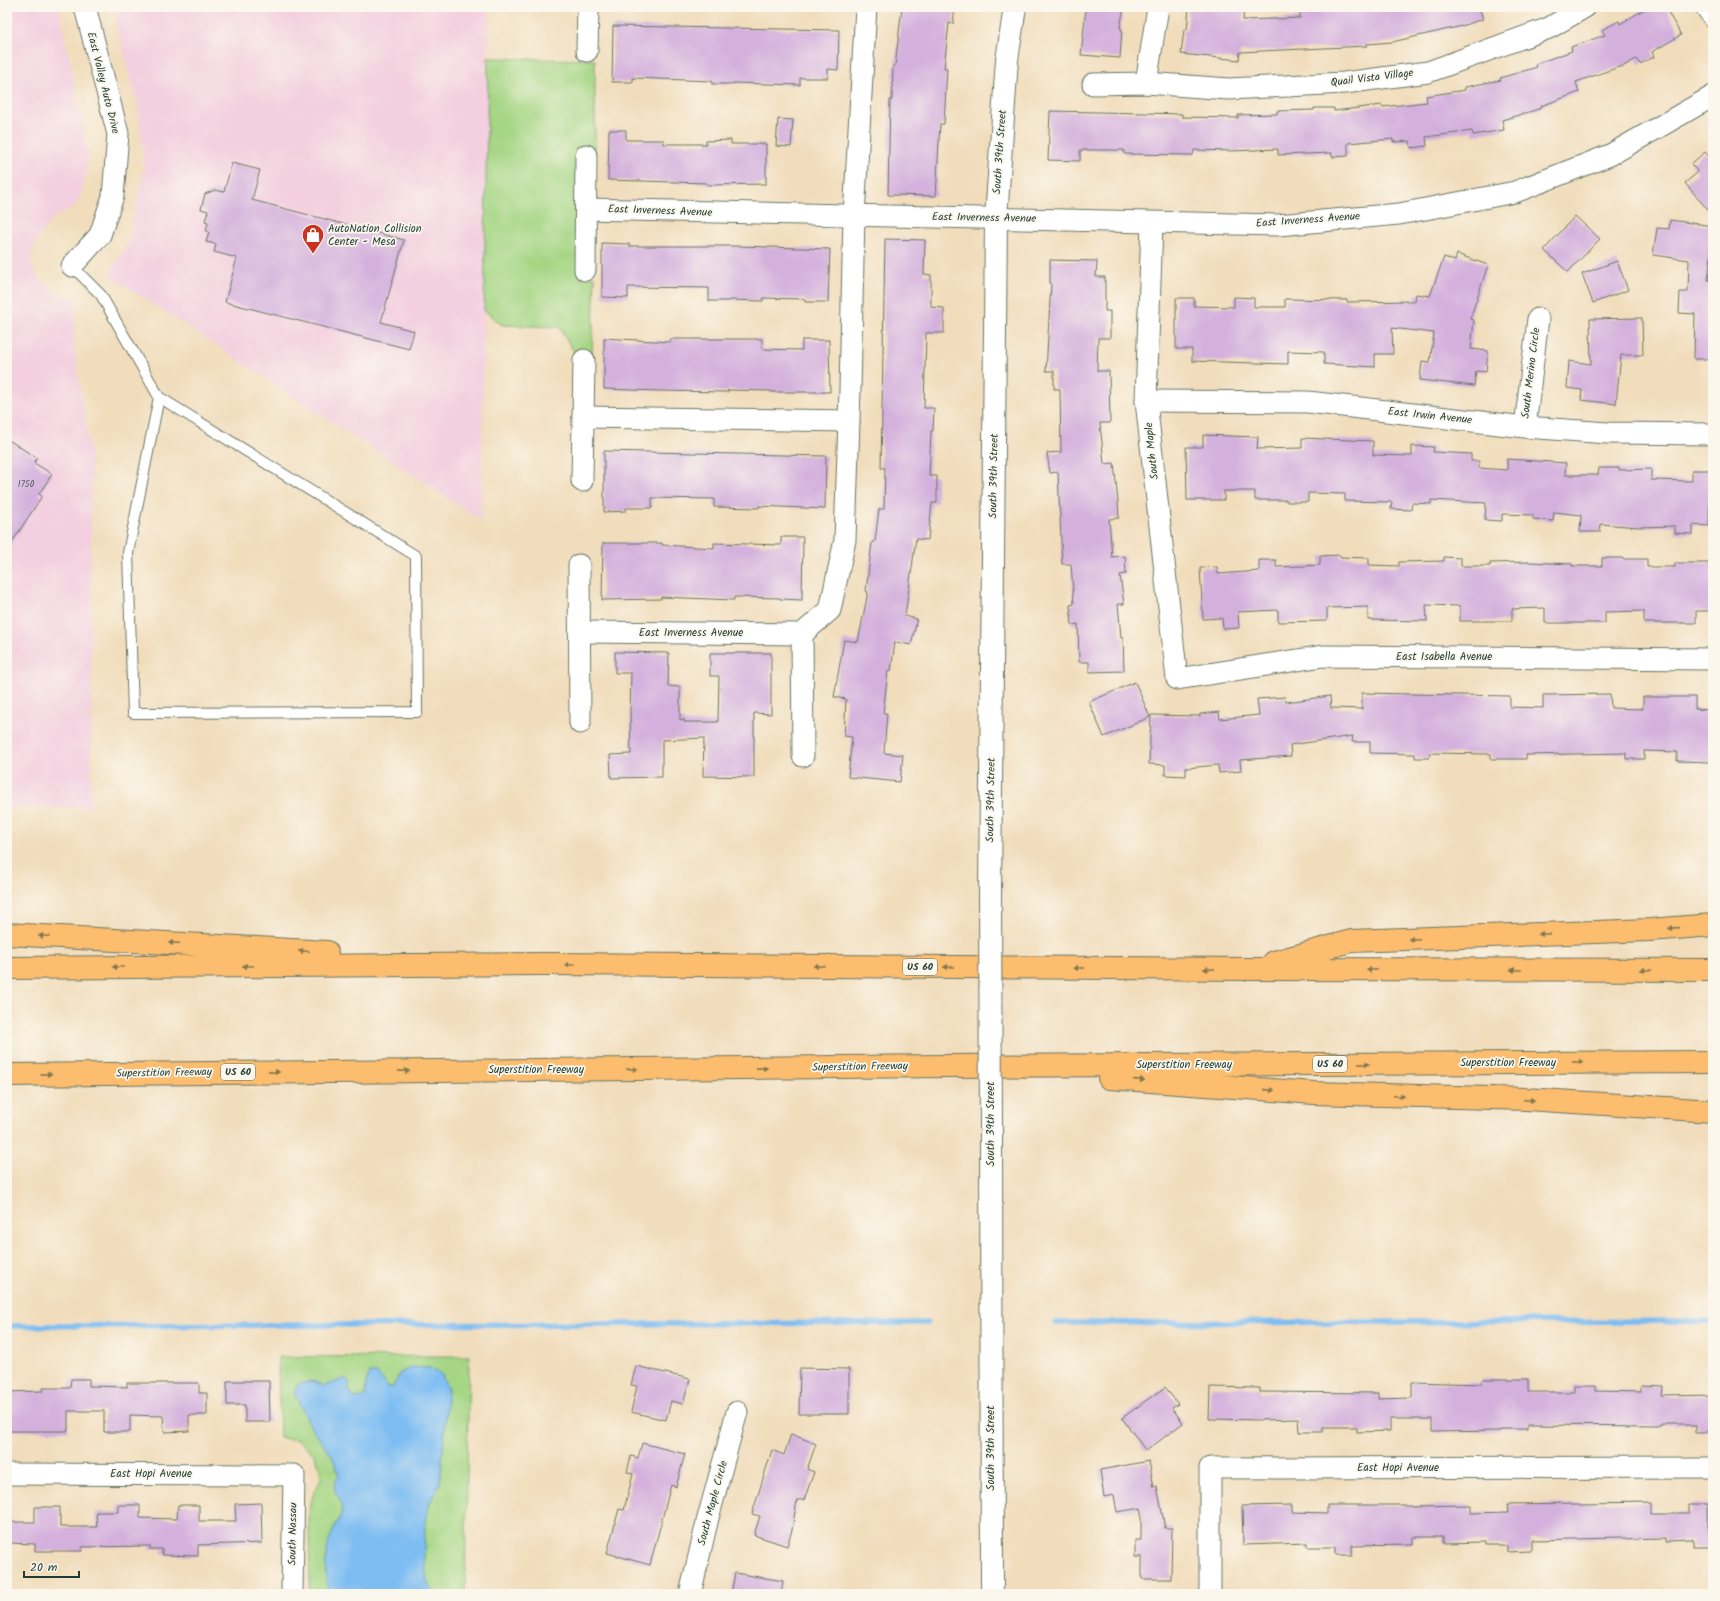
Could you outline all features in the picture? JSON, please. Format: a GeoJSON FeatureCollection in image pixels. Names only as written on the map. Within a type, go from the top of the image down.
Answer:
{"type":"FeatureCollection","features":[{"type":"Feature","properties":{"kind":"highway"},"geometry":{"type":"LineString","coordinates":[[1248,969],[1351,941],[1650,930],[1713,925]]}},
{"type":"Feature","properties":{"kind":"highway"},"geometry":{"type":"LineString","coordinates":[[7,934],[469,962]]}},
{"type":"Feature","properties":{"kind":"highway"},"geometry":{"type":"LineString","coordinates":[[7,968],[469,962]]}},
{"type":"Feature","properties":{"kind":"highway","name":"US 60"},"geometry":{"type":"LineString","coordinates":[[469,962],[593,965],[1713,970]]}},
{"type":"Feature","properties":{"kind":"highway","name":"Superstition Freeway"},"geometry":{"type":"LineString","coordinates":[[7,1075],[947,1066],[1713,1062]]}},
{"type":"Feature","properties":{"kind":"highway"},"geometry":{"type":"LineString","coordinates":[[947,1066],[1314,1093],[1526,1099],[1713,1110]]}},
{"type":"Feature","properties":{"kind":"street","name":"East Valley Auto Drive"},"geometry":{"type":"LineString","coordinates":[[72,266],[100,235],[113,196],[118,134],[85,7]]}},
{"type":"Feature","properties":{"kind":"street"},"geometry":{"type":"LineString","coordinates":[[588,7],[588,51]]}},
{"type":"Feature","properties":{"kind":"street"},"geometry":{"type":"LineString","coordinates":[[803,756],[802,634],[830,610],[844,540],[849,421],[854,216],[866,7]]}},
{"type":"Feature","properties":{"kind":"street","name":"South 39th Street"},"geometry":{"type":"LineString","coordinates":[[992,1594],[990,896],[996,218],[1007,60],[1015,7]]}},
{"type":"Feature","properties":{"kind":"street"},"geometry":{"type":"LineString","coordinates":[[1146,83],[1158,7]]}},
{"type":"Feature","properties":{"kind":"street","name":"Quail Vista Village"},"geometry":{"type":"LineString","coordinates":[[1093,84],[1146,83],[1229,89],[1344,83],[1428,72],[1548,28],[1586,7]]}},
{"type":"Feature","properties":{"kind":"street"},"geometry":{"type":"LineString","coordinates":[[1706,7],[1713,17]]}},
{"type":"Feature","properties":{"kind":"street","name":"East Inverness Avenue"},"geometry":{"type":"LineString","coordinates":[[586,209],[1278,225],[1399,214],[1515,192],[1610,155],[1713,96]]}},
{"type":"Feature","properties":{"kind":"street"},"geometry":{"type":"LineString","coordinates":[[585,270],[586,155]]}},
{"type":"Feature","properties":{"kind":"street","name":"South Maple"},"geometry":{"type":"LineString","coordinates":[[1152,222],[1146,401],[1177,679]]}},
{"type":"Feature","properties":{"kind":"street","name":"South Merino Circle"},"geometry":{"type":"LineString","coordinates":[[1525,427],[1538,320]]}},
{"type":"Feature","properties":{"kind":"street"},"geometry":{"type":"LineString","coordinates":[[582,481],[584,360]]}},
{"type":"Feature","properties":{"kind":"street","name":"East Irwin Avenue"},"geometry":{"type":"LineString","coordinates":[[1146,401],[1308,402],[1525,427],[1608,433],[1713,434]]}},
{"type":"Feature","properties":{"kind":"street"},"geometry":{"type":"LineString","coordinates":[[583,417],[849,421]]}},
{"type":"Feature","properties":{"kind":"street"},"geometry":{"type":"LineString","coordinates":[[579,565],[580,723]]}},
{"type":"Feature","properties":{"kind":"street","name":"East Inverness Avenue"},"geometry":{"type":"LineString","coordinates":[[580,632],[802,634]]}},
{"type":"Feature","properties":{"kind":"street","name":"East Isabella Avenue"},"geometry":{"type":"LineString","coordinates":[[1177,679],[1323,656],[1713,659]]}},
{"type":"Feature","properties":{"kind":"street","name":"South Maple Circle"},"geometry":{"type":"LineString","coordinates":[[690,1594],[708,1518],[737,1412]]}},
{"type":"Feature","properties":{"kind":"street","name":"East Hopi Avenue"},"geometry":{"type":"LineString","coordinates":[[1210,1594],[1210,1468],[1713,1467]]}},
{"type":"Feature","properties":{"kind":"street","name":"East Hopi Avenue"},"geometry":{"type":"LineString","coordinates":[[7,1474],[294,1474]]}},
{"type":"Feature","properties":{"kind":"street","name":"South Nassau"},"geometry":{"type":"LineString","coordinates":[[292,1594],[294,1474]]}},
{"type":"Feature","properties":{"kind":"lane"},"geometry":{"type":"LineString","coordinates":[[72,266],[100,295],[159,398],[416,556],[417,712],[133,713],[128,553],[159,398]]}},
{"type":"Feature","properties":{"kind":"shaded area"},"geometry":{"type":"Polygon","coordinates":[[[7,7],[60,7],[88,154],[86,174],[80,197],[73,208],[56,216],[41,233],[33,248],[31,264],[41,282],[59,294],[76,298],[74,347],[91,457],[91,807],[7,808],[7,7]]]}},
{"type":"Feature","properties":{"kind":"shaded area"},"geometry":{"type":"Polygon","coordinates":[[[114,7],[489,7],[481,520],[109,275],[128,243],[144,169],[138,105],[118,31],[114,7]]]}},
{"type":"Feature","properties":{"kind":"green space"},"geometry":{"type":"Polygon","coordinates":[[[488,58],[595,60],[595,148],[580,149],[579,276],[595,277],[592,355],[576,355],[559,327],[502,325],[484,310],[488,58]]]}},
{"type":"Feature","properties":{"kind":"green space"},"geometry":{"type":"Polygon","coordinates":[[[469,1356],[465,1594],[310,1594],[309,1513],[310,1502],[321,1479],[320,1467],[314,1454],[298,1440],[280,1438],[278,1357],[469,1356]]]}},
{"type":"Feature","properties":{"kind":"water"},"geometry":{"type":"Polygon","coordinates":[[[413,1367],[430,1368],[442,1375],[448,1390],[440,1483],[429,1505],[425,1529],[424,1558],[427,1582],[435,1594],[328,1594],[326,1559],[328,1545],[339,1519],[342,1507],[334,1487],[339,1475],[332,1456],[311,1427],[294,1393],[298,1384],[313,1381],[324,1386],[345,1378],[349,1382],[349,1391],[355,1398],[365,1397],[366,1382],[370,1373],[377,1373],[387,1387],[393,1387],[400,1373],[413,1367]]]}},
{"type":"Feature","properties":{"kind":"building"},"geometry":{"type":"Polygon","coordinates":[[[902,7],[955,7],[953,24],[949,23],[944,68],[947,68],[944,124],[940,124],[936,196],[888,195],[890,100],[892,100],[893,66],[895,66],[902,7]]]}},
{"type":"Feature","properties":{"kind":"building"},"geometry":{"type":"Polygon","coordinates":[[[1086,7],[1124,7],[1120,28],[1122,29],[1120,58],[1081,55],[1086,7]]]}},
{"type":"Feature","properties":{"kind":"building"},"geometry":{"type":"Polygon","coordinates":[[[1189,7],[1244,7],[1243,20],[1300,18],[1300,11],[1338,8],[1479,7],[1483,19],[1462,26],[1392,42],[1367,44],[1367,46],[1240,52],[1239,60],[1181,54],[1184,30],[1187,30],[1189,7]]]}},
{"type":"Feature","properties":{"kind":"building"},"geometry":{"type":"Polygon","coordinates":[[[1648,7],[1665,7],[1681,35],[1652,52],[1654,57],[1640,64],[1636,59],[1622,67],[1576,82],[1579,92],[1541,106],[1542,108],[1502,120],[1504,130],[1473,135],[1472,131],[1426,137],[1427,146],[1411,148],[1410,141],[1393,142],[1393,139],[1348,143],[1348,156],[1332,157],[1332,153],[1278,155],[1278,149],[1232,151],[1194,150],[1193,155],[1124,154],[1124,150],[1080,150],[1080,161],[1048,160],[1050,111],[1182,114],[1182,117],[1238,118],[1238,115],[1277,114],[1277,111],[1334,108],[1334,111],[1382,105],[1382,107],[1427,102],[1426,96],[1465,90],[1465,87],[1501,80],[1500,78],[1537,67],[1535,64],[1572,51],[1571,47],[1605,35],[1602,30],[1619,21],[1620,24],[1648,7]]]}},
{"type":"Feature","properties":{"kind":"building"},"geometry":{"type":"Polygon","coordinates":[[[613,26],[839,30],[838,70],[828,69],[828,78],[800,78],[800,85],[733,83],[712,84],[712,81],[633,78],[633,82],[612,82],[613,26]]]}},
{"type":"Feature","properties":{"kind":"building"},"geometry":{"type":"Polygon","coordinates":[[[778,119],[793,120],[791,147],[776,146],[778,119]]]}},
{"type":"Feature","properties":{"kind":"building"},"geometry":{"type":"Polygon","coordinates":[[[609,130],[626,130],[626,140],[664,140],[664,144],[706,144],[706,141],[731,140],[731,144],[766,144],[766,184],[707,185],[707,183],[608,180],[609,130]]]}},
{"type":"Feature","properties":{"kind":"building"},"geometry":{"type":"Polygon","coordinates":[[[1705,152],[1713,160],[1713,216],[1685,183],[1698,172],[1691,164],[1705,152]]]}},
{"type":"Feature","properties":{"kind":"building","name":"AutoNation Collision Center - Mesa"},"geometry":{"type":"Polygon","coordinates":[[[232,163],[260,170],[252,200],[404,240],[381,322],[414,331],[409,349],[225,302],[237,258],[214,252],[216,244],[206,242],[209,232],[206,231],[208,222],[205,221],[208,211],[201,209],[205,194],[215,190],[224,192],[232,163]]]}},
{"type":"Feature","properties":{"kind":"building"},"geometry":{"type":"Polygon","coordinates":[[[1575,216],[1600,239],[1568,272],[1544,250],[1575,216]]]}},
{"type":"Feature","properties":{"kind":"building"},"geometry":{"type":"Polygon","coordinates":[[[1670,220],[1713,226],[1713,240],[1708,280],[1713,280],[1713,359],[1694,359],[1695,314],[1679,313],[1680,292],[1688,292],[1689,260],[1653,255],[1657,228],[1669,229],[1670,220]]]}},
{"type":"Feature","properties":{"kind":"building"},"geometry":{"type":"Polygon","coordinates":[[[885,239],[925,240],[924,274],[931,275],[931,307],[944,308],[944,333],[926,333],[924,408],[934,408],[933,431],[931,431],[929,476],[937,476],[937,503],[932,503],[928,540],[916,539],[905,616],[917,619],[911,645],[895,642],[891,671],[888,671],[883,713],[887,713],[884,753],[903,755],[900,782],[848,777],[852,737],[844,736],[846,699],[834,697],[844,640],[858,642],[868,592],[866,591],[872,542],[875,542],[879,509],[884,509],[885,468],[881,468],[885,239]]]}},
{"type":"Feature","properties":{"kind":"building"},"geometry":{"type":"Polygon","coordinates":[[[602,243],[629,244],[629,246],[738,246],[830,249],[828,302],[805,302],[805,299],[763,298],[763,301],[709,301],[709,288],[628,287],[628,298],[602,297],[602,243]]]}},
{"type":"Feature","properties":{"kind":"building"},"geometry":{"type":"Polygon","coordinates":[[[1457,254],[1488,265],[1470,319],[1474,320],[1471,349],[1488,351],[1486,372],[1476,371],[1474,386],[1420,380],[1422,361],[1430,362],[1434,333],[1392,328],[1393,354],[1375,354],[1375,367],[1324,364],[1324,352],[1288,351],[1288,364],[1192,361],[1192,349],[1176,349],[1176,298],[1194,298],[1194,306],[1234,307],[1234,297],[1254,298],[1254,307],[1285,307],[1285,299],[1347,300],[1347,302],[1415,301],[1416,294],[1430,296],[1444,257],[1455,261],[1457,254]]]}},
{"type":"Feature","properties":{"kind":"building"},"geometry":{"type":"Polygon","coordinates":[[[1050,260],[1097,261],[1096,277],[1105,277],[1105,311],[1110,311],[1110,338],[1098,338],[1097,371],[1109,371],[1110,423],[1100,423],[1104,464],[1114,463],[1118,502],[1119,518],[1109,519],[1112,557],[1125,556],[1126,574],[1120,575],[1124,604],[1118,604],[1121,638],[1123,638],[1124,671],[1089,672],[1089,662],[1079,662],[1078,624],[1072,625],[1070,605],[1074,604],[1071,564],[1062,564],[1058,472],[1050,473],[1047,453],[1061,452],[1060,389],[1054,389],[1054,371],[1046,371],[1051,283],[1050,260]]]}},
{"type":"Feature","properties":{"kind":"building"},"geometry":{"type":"Polygon","coordinates":[[[1617,261],[1628,290],[1593,303],[1582,274],[1617,261]]]}},
{"type":"Feature","properties":{"kind":"building"},"geometry":{"type":"Polygon","coordinates":[[[1642,318],[1643,355],[1621,355],[1616,404],[1581,400],[1582,390],[1567,388],[1569,361],[1591,364],[1590,319],[1642,318]]]}},
{"type":"Feature","properties":{"kind":"building"},"geometry":{"type":"Polygon","coordinates":[[[604,338],[670,342],[670,339],[762,339],[762,349],[802,350],[802,340],[829,340],[830,392],[728,390],[728,392],[604,389],[604,338]]]}},
{"type":"Feature","properties":{"kind":"building"},"geometry":{"type":"Polygon","coordinates":[[[1203,435],[1258,437],[1257,449],[1302,448],[1302,438],[1373,441],[1373,455],[1412,456],[1412,446],[1434,447],[1433,452],[1471,454],[1471,461],[1479,461],[1479,468],[1507,470],[1507,459],[1566,463],[1565,475],[1598,475],[1599,468],[1619,468],[1619,470],[1651,469],[1651,480],[1692,481],[1692,470],[1710,470],[1709,526],[1693,525],[1693,534],[1675,533],[1675,526],[1639,527],[1601,524],[1600,532],[1580,532],[1581,515],[1554,512],[1553,521],[1533,519],[1533,515],[1502,514],[1502,521],[1485,520],[1486,503],[1431,500],[1431,504],[1412,503],[1411,510],[1391,509],[1392,502],[1345,501],[1345,494],[1308,493],[1308,502],[1287,502],[1287,500],[1255,500],[1255,491],[1224,491],[1224,500],[1187,500],[1186,447],[1203,447],[1203,435]]]}},
{"type":"Feature","properties":{"kind":"building"},"geometry":{"type":"Polygon","coordinates":[[[7,439],[37,458],[34,463],[52,474],[39,494],[42,496],[7,550],[7,439]]]}},
{"type":"Feature","properties":{"kind":"building"},"geometry":{"type":"Polygon","coordinates":[[[604,451],[826,456],[825,509],[759,506],[759,508],[714,507],[714,499],[652,498],[652,508],[626,508],[626,511],[604,512],[604,451]]]}},
{"type":"Feature","properties":{"kind":"building"},"geometry":{"type":"Polygon","coordinates":[[[781,537],[803,537],[802,600],[734,597],[734,600],[661,597],[661,599],[602,600],[603,543],[662,543],[662,545],[714,548],[714,543],[781,545],[781,537]]]}},
{"type":"Feature","properties":{"kind":"building"},"geometry":{"type":"Polygon","coordinates":[[[1340,555],[1341,557],[1369,558],[1369,565],[1399,566],[1399,562],[1444,561],[1444,557],[1461,558],[1461,566],[1490,566],[1490,563],[1528,562],[1572,564],[1572,566],[1602,566],[1602,558],[1647,559],[1647,567],[1675,567],[1675,563],[1713,563],[1713,611],[1696,611],[1696,623],[1644,623],[1644,611],[1605,612],[1605,623],[1545,623],[1545,608],[1512,609],[1512,621],[1460,621],[1460,606],[1426,605],[1427,621],[1368,620],[1368,607],[1327,608],[1327,621],[1278,622],[1278,610],[1238,612],[1239,628],[1223,629],[1222,618],[1203,619],[1200,568],[1217,567],[1218,574],[1259,571],[1259,560],[1276,560],[1276,567],[1304,566],[1320,565],[1320,556],[1340,555]]]}},
{"type":"Feature","properties":{"kind":"building"},"geometry":{"type":"Polygon","coordinates":[[[615,652],[669,653],[668,686],[680,687],[680,720],[684,719],[684,722],[718,722],[719,676],[710,676],[710,653],[771,653],[771,714],[754,713],[754,777],[703,776],[704,738],[662,740],[662,777],[611,778],[610,755],[631,754],[631,673],[615,673],[615,652]]]}},
{"type":"Feature","properties":{"kind":"building"},"geometry":{"type":"Polygon","coordinates":[[[1135,682],[1150,717],[1104,737],[1089,702],[1135,682]]]}},
{"type":"Feature","properties":{"kind":"building"},"geometry":{"type":"Polygon","coordinates":[[[1362,693],[1510,696],[1510,707],[1543,708],[1543,695],[1610,694],[1611,708],[1643,709],[1643,697],[1695,697],[1695,709],[1712,710],[1711,762],[1677,761],[1677,752],[1644,751],[1644,759],[1626,759],[1626,753],[1526,755],[1526,759],[1491,759],[1491,754],[1430,753],[1429,758],[1415,758],[1415,754],[1370,753],[1370,742],[1352,742],[1353,736],[1290,745],[1291,756],[1240,760],[1241,771],[1219,773],[1218,765],[1186,768],[1186,776],[1165,775],[1165,765],[1149,764],[1151,715],[1200,716],[1200,714],[1219,712],[1220,719],[1259,715],[1257,699],[1285,697],[1286,702],[1330,696],[1331,708],[1362,709],[1362,693]]]}},
{"type":"Feature","properties":{"kind":"building"},"geometry":{"type":"Polygon","coordinates":[[[636,1366],[690,1379],[683,1404],[671,1401],[666,1420],[631,1412],[637,1386],[631,1385],[636,1366]]]}},
{"type":"Feature","properties":{"kind":"building"},"geometry":{"type":"Polygon","coordinates":[[[800,1368],[849,1369],[849,1414],[799,1414],[800,1368]]]}},
{"type":"Feature","properties":{"kind":"building"},"geometry":{"type":"Polygon","coordinates":[[[71,1379],[89,1379],[89,1386],[127,1387],[127,1383],[199,1383],[199,1393],[207,1393],[207,1415],[189,1415],[189,1431],[164,1432],[163,1416],[130,1415],[130,1432],[104,1432],[104,1411],[68,1411],[68,1431],[7,1431],[7,1392],[43,1391],[43,1388],[70,1388],[71,1379]]]}},
{"type":"Feature","properties":{"kind":"building"},"geometry":{"type":"Polygon","coordinates":[[[1482,1379],[1528,1379],[1528,1392],[1574,1392],[1574,1386],[1596,1386],[1596,1391],[1641,1392],[1641,1385],[1663,1386],[1662,1396],[1713,1395],[1713,1431],[1698,1431],[1698,1424],[1662,1424],[1662,1426],[1527,1425],[1527,1429],[1500,1429],[1500,1431],[1432,1432],[1432,1419],[1390,1419],[1390,1431],[1357,1432],[1357,1427],[1323,1427],[1323,1432],[1299,1432],[1298,1419],[1209,1419],[1210,1387],[1260,1388],[1260,1392],[1378,1393],[1378,1399],[1412,1398],[1412,1382],[1482,1384],[1482,1379]]]}},
{"type":"Feature","properties":{"kind":"building"},"geometry":{"type":"Polygon","coordinates":[[[227,1381],[269,1381],[270,1422],[245,1422],[245,1405],[227,1405],[227,1381]]]}},
{"type":"Feature","properties":{"kind":"building"},"geometry":{"type":"Polygon","coordinates":[[[1165,1387],[1178,1404],[1172,1408],[1183,1423],[1146,1451],[1122,1418],[1165,1387]]]}},
{"type":"Feature","properties":{"kind":"building"},"geometry":{"type":"Polygon","coordinates":[[[791,1434],[816,1444],[807,1469],[814,1472],[804,1500],[797,1500],[792,1530],[787,1546],[754,1535],[760,1516],[752,1514],[772,1450],[784,1455],[791,1434]]]}},
{"type":"Feature","properties":{"kind":"building"},"geometry":{"type":"Polygon","coordinates":[[[642,1443],[685,1454],[676,1487],[671,1485],[650,1565],[607,1553],[619,1509],[624,1510],[633,1474],[627,1472],[631,1456],[638,1458],[642,1443]]]}},
{"type":"Feature","properties":{"kind":"building"},"geometry":{"type":"Polygon","coordinates":[[[1149,1461],[1154,1487],[1157,1486],[1165,1528],[1172,1528],[1171,1579],[1142,1579],[1142,1557],[1135,1557],[1135,1540],[1141,1540],[1141,1508],[1117,1512],[1114,1495],[1104,1497],[1100,1470],[1149,1461]]]}},
{"type":"Feature","properties":{"kind":"building"},"geometry":{"type":"Polygon","coordinates":[[[261,1503],[262,1543],[198,1545],[198,1556],[162,1555],[162,1549],[150,1549],[150,1546],[82,1547],[82,1551],[35,1551],[35,1544],[7,1543],[7,1522],[35,1522],[35,1507],[60,1507],[60,1527],[97,1527],[96,1512],[118,1512],[118,1505],[140,1505],[140,1518],[177,1519],[178,1505],[199,1505],[199,1521],[236,1521],[235,1504],[261,1503]]]}},
{"type":"Feature","properties":{"kind":"building"},"geometry":{"type":"Polygon","coordinates":[[[1651,1503],[1651,1513],[1691,1513],[1691,1504],[1709,1504],[1709,1548],[1692,1548],[1692,1540],[1665,1541],[1665,1537],[1531,1540],[1531,1551],[1508,1552],[1508,1545],[1486,1545],[1486,1542],[1443,1543],[1443,1537],[1413,1537],[1413,1544],[1352,1545],[1352,1555],[1336,1555],[1336,1547],[1307,1547],[1307,1543],[1243,1545],[1242,1506],[1292,1505],[1292,1512],[1327,1513],[1327,1505],[1471,1505],[1471,1513],[1508,1512],[1507,1505],[1651,1503]]]}},
{"type":"Feature","properties":{"kind":"building"},"geometry":{"type":"Polygon","coordinates":[[[735,1573],[783,1581],[781,1594],[731,1594],[735,1573]]]}},
{"type":"Feature","properties":{"kind":"waterway"},"geometry":{"type":"LineString","coordinates":[[1056,1323],[1713,1321]]}},
{"type":"Feature","properties":{"kind":"waterway"},"geometry":{"type":"LineString","coordinates":[[7,1326],[927,1323]]}},
{"type":"Feature","properties":{"kind":"place","name":"AutoNation Collision Center - Mesa"},"geometry":{"type":"Point","coordinates":[313,254]}}]}
